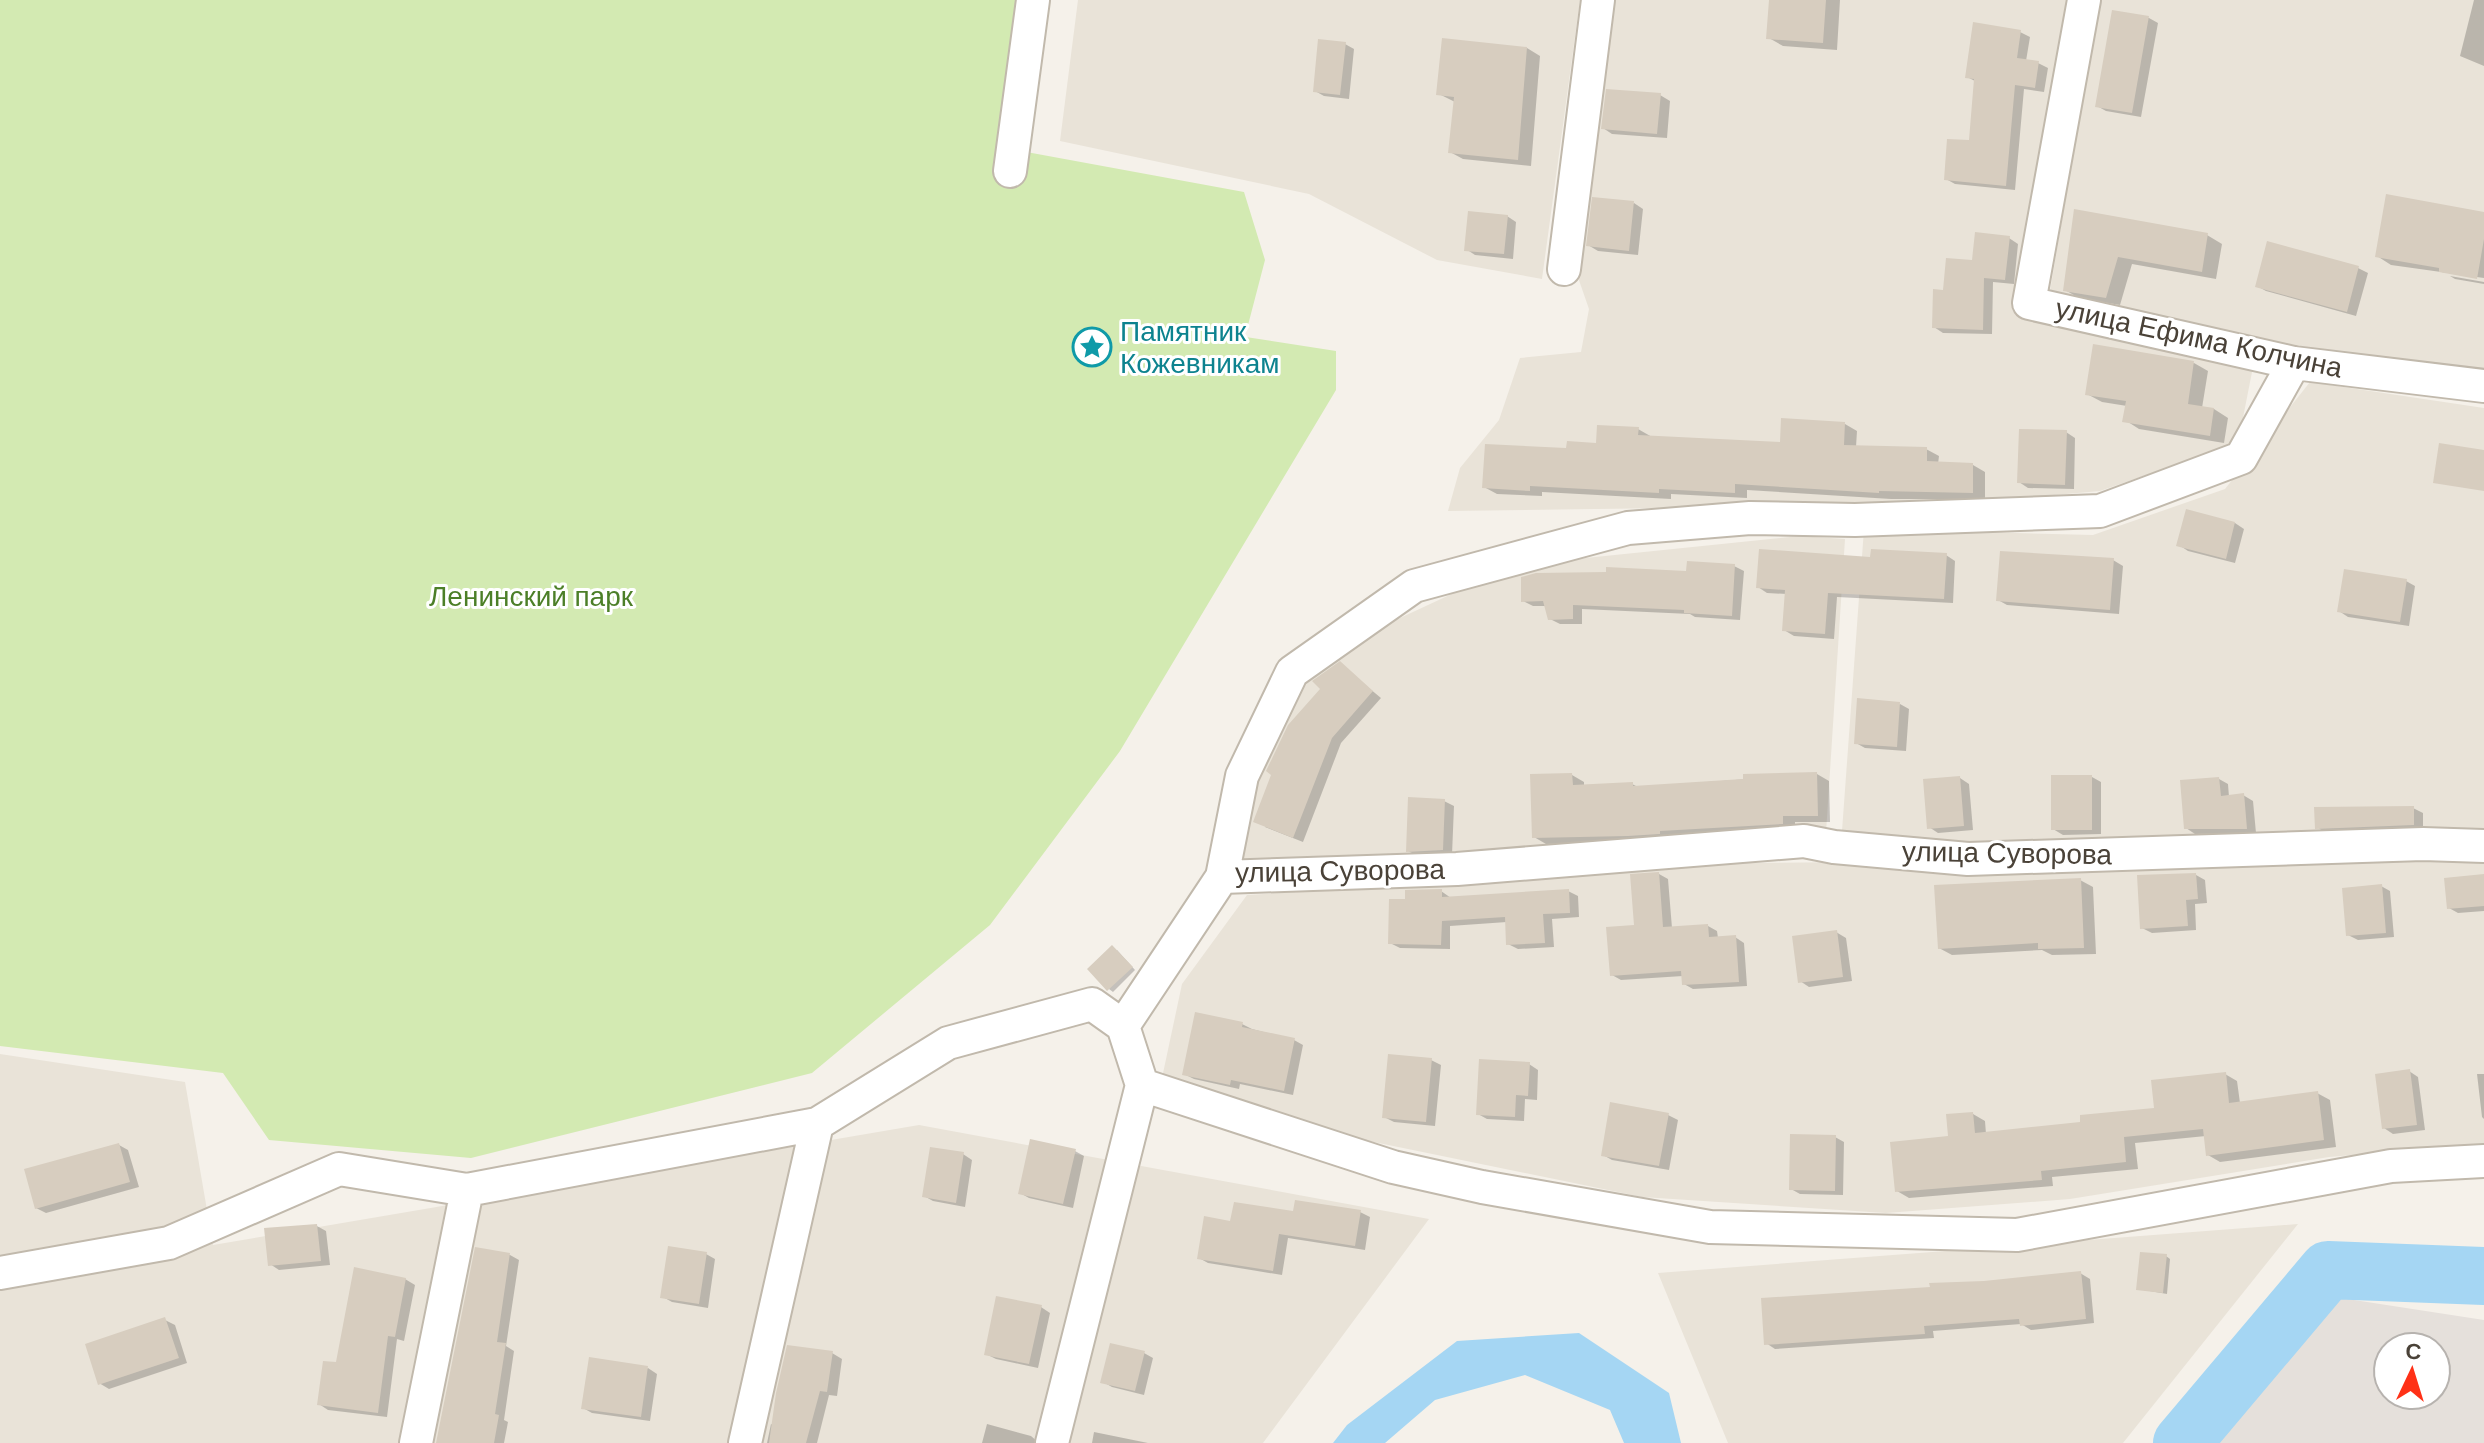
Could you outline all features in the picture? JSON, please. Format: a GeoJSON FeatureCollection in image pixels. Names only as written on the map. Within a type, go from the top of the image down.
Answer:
{"type":"FeatureCollection","features":[{"type":"Feature","properties":{"kind":"street"},"geometry":{"type":"LineString","coordinates":[[1010,171],[1033,0]]}},
{"type":"Feature","properties":{"kind":"street"},"geometry":{"type":"LineString","coordinates":[[1564,269],[1598,0]]}},
{"type":"Feature","properties":{"kind":"street","name":"улица Ефима Колчина"},"geometry":{"type":"LineString","coordinates":[[2084,0],[2029,303],[2294,363],[2484,386]]}},
{"type":"Feature","properties":{"kind":"street","name":"улица Суворова"},"geometry":{"type":"LineString","coordinates":[[2294,363],[2241,458],[2100,511],[1855,520],[1750,518],[1628,528],[1414,586],[1292,672],[1242,776],[1222,877],[1457,869],[1804,841],[1834,847],[1968,859],[2423,844],[2484,846]]}},
{"type":"Feature","properties":{"kind":"street"},"geometry":{"type":"LineString","coordinates":[[1123,1026],[1222,877]]}},
{"type":"Feature","properties":{"kind":"street"},"geometry":{"type":"LineString","coordinates":[[0,1273],[169,1243],[339,1169],[467,1190],[817,1124],[948,1043],[1092,1004],[1123,1026],[1142,1085],[1052,1443]]}},
{"type":"Feature","properties":{"kind":"street"},"geometry":{"type":"LineString","coordinates":[[1142,1085],[1393,1167],[1482,1187],[1710,1227],[2017,1235],[2391,1166],[2484,1161]]}},
{"type":"Feature","properties":{"kind":"street"},"geometry":{"type":"LineString","coordinates":[[745,1443],[817,1124]]}},
{"type":"Feature","properties":{"kind":"street"},"geometry":{"type":"LineString","coordinates":[[416,1443],[467,1190]]}},
{"type":"Feature","properties":{"kind":"shaded area"},"geometry":{"type":"Polygon","coordinates":[[[1078,0],[1580,0],[1542,279],[1437,260],[1309,194],[1060,141],[1078,0]]]}},
{"type":"Feature","properties":{"kind":"shaded area"},"geometry":{"type":"Polygon","coordinates":[[[1607,0],[2067,0],[2017,313],[2253,367],[2238,443],[2100,491],[1954,504],[1448,511],[1460,468],[1499,420],[1520,358],[1581,352],[1589,309],[1573,263],[1607,0]]]}},
{"type":"Feature","properties":{"kind":"shaded area"},"geometry":{"type":"Polygon","coordinates":[[[2099,0],[2484,0],[2484,373],[2366,358],[2077,305],[2050,291],[2099,0]]]}},
{"type":"Feature","properties":{"kind":"shaded area"},"geometry":{"type":"Polygon","coordinates":[[[2310,382],[2484,408],[2484,838],[1936,846],[1842,831],[1864,529],[2093,535],[2225,489],[2310,382]]]}},
{"type":"Feature","properties":{"kind":"shaded area"},"geometry":{"type":"Polygon","coordinates":[[[1799,536],[1845,539],[1826,833],[1443,862],[1243,860],[1243,808],[1282,703],[1342,645],[1471,585],[1537,563],[1799,536]]]}},
{"type":"Feature","properties":{"kind":"shaded area"},"geometry":{"type":"Polygon","coordinates":[[[2484,857],[2484,1144],[2329,1157],[2070,1199],[1886,1213],[1642,1197],[1330,1133],[1162,1078],[1182,984],[1247,895],[1743,863],[1855,862],[2102,871],[2227,861],[2484,857]]]}},
{"type":"Feature","properties":{"kind":"shaded area"},"geometry":{"type":"Polygon","coordinates":[[[0,1054],[185,1082],[213,1245],[919,1125],[1429,1219],[1263,1443],[0,1443],[0,1054]]]}},
{"type":"Feature","properties":{"kind":"shaded area"},"geometry":{"type":"Polygon","coordinates":[[[2298,1224],[2123,1443],[1728,1443],[1658,1273],[2298,1224]]]}},
{"type":"Feature","properties":{"kind":"shaded area"},"geometry":{"type":"Polygon","coordinates":[[[2341,1298],[2484,1320],[2484,1443],[2210,1443],[2213,1410],[2341,1298]]]}},
{"type":"Feature","properties":{"kind":"green space","name":"Ленинский парк"},"geometry":{"type":"Polygon","coordinates":[[[0,0],[1036,0],[1021,151],[1244,192],[1265,260],[1247,329],[1200,330],[1336,351],[1336,390],[1120,751],[990,925],[812,1073],[471,1158],[269,1140],[223,1073],[0,1046],[0,0]]]}},
{"type":"Feature","properties":{"kind":"water"},"geometry":{"type":"Polygon","coordinates":[[[1579,1333],[1669,1393],[1681,1443],[1624,1443],[1610,1410],[1525,1375],[1435,1400],[1385,1443],[1333,1443],[1347,1425],[1457,1341],[1579,1333]]]}},
{"type":"Feature","properties":{"kind":"building"},"geometry":{"type":"Polygon","coordinates":[[[1769,0],[1826,0],[1823,43],[1766,39],[1769,0]]]}},
{"type":"Feature","properties":{"kind":"building"},"geometry":{"type":"Polygon","coordinates":[[[2112,10],[2149,16],[2132,113],[2095,107],[2112,10]]]}},
{"type":"Feature","properties":{"kind":"building"},"geometry":{"type":"Polygon","coordinates":[[[1973,22],[2021,30],[2017,58],[2039,61],[2035,88],[2015,85],[2006,186],[1944,180],[1947,139],[1969,140],[1974,79],[1965,78],[1973,22]]]}},
{"type":"Feature","properties":{"kind":"building"},"geometry":{"type":"Polygon","coordinates":[[[1442,38],[1527,47],[1518,160],[1448,153],[1454,97],[1436,95],[1442,38]]]}},
{"type":"Feature","properties":{"kind":"building"},"geometry":{"type":"Polygon","coordinates":[[[1318,39],[1346,42],[1340,95],[1313,92],[1318,39]]]}},
{"type":"Feature","properties":{"kind":"building"},"geometry":{"type":"Polygon","coordinates":[[[1606,89],[1661,93],[1657,134],[1601,129],[1606,89]]]}},
{"type":"Feature","properties":{"kind":"building"},"geometry":{"type":"Polygon","coordinates":[[[2386,194],[2484,212],[2484,239],[2477,279],[2439,272],[2439,268],[2375,257],[2386,194]]]}},
{"type":"Feature","properties":{"kind":"building"},"geometry":{"type":"Polygon","coordinates":[[[1592,197],[1634,201],[1629,251],[1586,246],[1592,197]]]}},
{"type":"Feature","properties":{"kind":"building"},"geometry":{"type":"Polygon","coordinates":[[[2074,209],[2208,233],[2202,272],[2118,257],[2106,298],[2063,291],[2074,209]]]}},
{"type":"Feature","properties":{"kind":"building"},"geometry":{"type":"Polygon","coordinates":[[[1468,211],[1508,215],[1504,254],[1464,251],[1468,211]]]}},
{"type":"Feature","properties":{"kind":"building"},"geometry":{"type":"Polygon","coordinates":[[[1975,232],[2010,236],[2005,280],[1984,278],[1983,330],[1932,328],[1933,289],[1943,290],[1946,258],[1972,260],[1975,232]]]}},
{"type":"Feature","properties":{"kind":"building"},"geometry":{"type":"Polygon","coordinates":[[[2267,241],[2359,266],[2347,312],[2255,287],[2267,241]]]}},
{"type":"Feature","properties":{"kind":"building"},"geometry":{"type":"Polygon","coordinates":[[[2093,344],[2194,361],[2188,404],[2214,408],[2210,436],[2122,422],[2126,401],[2085,395],[2093,344]]]}},
{"type":"Feature","properties":{"kind":"building"},"geometry":{"type":"Polygon","coordinates":[[[1781,418],[1845,422],[1844,445],[1927,447],[1927,461],[1973,463],[1973,493],[1879,493],[1735,484],[1735,493],[1659,489],[1659,493],[1530,486],[1530,491],[1482,488],[1485,444],[1566,448],[1567,441],[1596,443],[1597,425],[1639,427],[1638,435],[1780,442],[1781,418]]]}},
{"type":"Feature","properties":{"kind":"building"},"geometry":{"type":"Polygon","coordinates":[[[2019,429],[2067,430],[2065,485],[2017,483],[2019,429]]]}},
{"type":"Feature","properties":{"kind":"building"},"geometry":{"type":"Polygon","coordinates":[[[2439,443],[2484,450],[2484,491],[2433,483],[2439,443]]]}},
{"type":"Feature","properties":{"kind":"building"},"geometry":{"type":"Polygon","coordinates":[[[2186,509],[2235,522],[2226,559],[2176,546],[2186,509]]]}},
{"type":"Feature","properties":{"kind":"building"},"geometry":{"type":"Polygon","coordinates":[[[1759,549],[1870,557],[1871,549],[1947,553],[1944,599],[1828,593],[1825,634],[1782,631],[1785,590],[1756,588],[1759,549]]]}},
{"type":"Feature","properties":{"kind":"building"},"geometry":{"type":"Polygon","coordinates":[[[2000,551],[2114,558],[2110,610],[1996,601],[2000,551]]]}},
{"type":"Feature","properties":{"kind":"building"},"geometry":{"type":"Polygon","coordinates":[[[1687,561],[1735,564],[1732,616],[1684,613],[1684,610],[1573,605],[1573,619],[1548,620],[1543,601],[1521,602],[1521,577],[1536,573],[1606,572],[1606,567],[1686,571],[1687,561]]]}},
{"type":"Feature","properties":{"kind":"building"},"geometry":{"type":"Polygon","coordinates":[[[2344,569],[2407,579],[2400,622],[2337,612],[2344,569]]]}},
{"type":"Feature","properties":{"kind":"building"},"geometry":{"type":"Polygon","coordinates":[[[1340,661],[1373,691],[1332,738],[1293,838],[1253,822],[1271,775],[1266,771],[1288,725],[1320,689],[1312,681],[1340,661]]]}},
{"type":"Feature","properties":{"kind":"building"},"geometry":{"type":"Polygon","coordinates":[[[1857,698],[1900,702],[1897,747],[1854,744],[1857,698]]]}},
{"type":"Feature","properties":{"kind":"building"},"geometry":{"type":"Polygon","coordinates":[[[1817,772],[1818,816],[1783,816],[1783,824],[1660,831],[1660,834],[1532,838],[1530,774],[1572,773],[1573,785],[1633,782],[1633,786],[1743,779],[1743,774],[1817,772]]]}},
{"type":"Feature","properties":{"kind":"building"},"geometry":{"type":"Polygon","coordinates":[[[2051,775],[2092,775],[2092,830],[2051,830],[2051,775]]]}},
{"type":"Feature","properties":{"kind":"building"},"geometry":{"type":"Polygon","coordinates":[[[1960,776],[1964,826],[1927,829],[1923,779],[1960,776]]]}},
{"type":"Feature","properties":{"kind":"building"},"geometry":{"type":"Polygon","coordinates":[[[2219,777],[2221,796],[2244,793],[2247,829],[2184,829],[2180,780],[2219,777]]]}},
{"type":"Feature","properties":{"kind":"building"},"geometry":{"type":"Polygon","coordinates":[[[1408,797],[1445,799],[1443,850],[1406,852],[1408,797]]]}},
{"type":"Feature","properties":{"kind":"building"},"geometry":{"type":"Polygon","coordinates":[[[2414,806],[2414,825],[2315,829],[2314,807],[2414,806]]]}},
{"type":"Feature","properties":{"kind":"building"},"geometry":{"type":"Polygon","coordinates":[[[1659,872],[1663,927],[1708,924],[1709,937],[1736,935],[1739,982],[1682,985],[1681,971],[1610,976],[1606,927],[1634,925],[1630,874],[1659,872]]]}},
{"type":"Feature","properties":{"kind":"building"},"geometry":{"type":"Polygon","coordinates":[[[2196,873],[2198,899],[2186,900],[2188,926],[2140,929],[2137,875],[2196,873]]]}},
{"type":"Feature","properties":{"kind":"building"},"geometry":{"type":"Polygon","coordinates":[[[2484,874],[2484,906],[2447,909],[2444,878],[2484,874]]]}},
{"type":"Feature","properties":{"kind":"building"},"geometry":{"type":"Polygon","coordinates":[[[2081,878],[2084,948],[2038,949],[2038,943],[1938,949],[1934,885],[2081,878]]]}},
{"type":"Feature","properties":{"kind":"building"},"geometry":{"type":"Polygon","coordinates":[[[2382,884],[2386,933],[2346,936],[2342,888],[2382,884]]]}},
{"type":"Feature","properties":{"kind":"building"},"geometry":{"type":"Polygon","coordinates":[[[1442,889],[1442,897],[1569,889],[1570,913],[1543,914],[1545,943],[1506,945],[1505,917],[1442,921],[1441,945],[1388,944],[1389,899],[1405,899],[1405,890],[1442,889]]]}},
{"type":"Feature","properties":{"kind":"building"},"geometry":{"type":"Polygon","coordinates":[[[1837,930],[1843,977],[1798,983],[1792,936],[1837,930]]]}},
{"type":"Feature","properties":{"kind":"building"},"geometry":{"type":"Polygon","coordinates":[[[1112,945],[1133,967],[1107,991],[1087,969],[1112,945]]]}},
{"type":"Feature","properties":{"kind":"building"},"geometry":{"type":"Polygon","coordinates":[[[1195,1012],[1243,1022],[1242,1027],[1295,1038],[1284,1091],[1231,1080],[1230,1085],[1182,1075],[1195,1012]]]}},
{"type":"Feature","properties":{"kind":"building"},"geometry":{"type":"Polygon","coordinates":[[[1388,1054],[1432,1058],[1426,1122],[1382,1118],[1388,1054]]]}},
{"type":"Feature","properties":{"kind":"building"},"geometry":{"type":"Polygon","coordinates":[[[1479,1059],[1530,1062],[1528,1096],[1516,1095],[1515,1117],[1476,1115],[1479,1059]]]}},
{"type":"Feature","properties":{"kind":"building"},"geometry":{"type":"Polygon","coordinates":[[[2410,1069],[2417,1125],[2382,1129],[2375,1074],[2410,1069]]]}},
{"type":"Feature","properties":{"kind":"building"},"geometry":{"type":"Polygon","coordinates":[[[2226,1072],[2229,1103],[2318,1091],[2324,1140],[2206,1156],[2203,1129],[2124,1137],[2126,1162],[2041,1171],[2042,1180],[1895,1192],[1890,1142],[1948,1136],[1946,1114],[1973,1112],[1975,1133],[2080,1122],[2080,1115],[2154,1108],[2151,1080],[2226,1072]]]}},
{"type":"Feature","properties":{"kind":"building"},"geometry":{"type":"Polygon","coordinates":[[[1610,1102],[1669,1113],[1659,1166],[1601,1156],[1610,1102]]]}},
{"type":"Feature","properties":{"kind":"building"},"geometry":{"type":"Polygon","coordinates":[[[1790,1134],[1836,1135],[1835,1191],[1789,1190],[1790,1134]]]}},
{"type":"Feature","properties":{"kind":"building"},"geometry":{"type":"Polygon","coordinates":[[[1030,1139],[1076,1149],[1063,1204],[1018,1194],[1030,1139]]]}},
{"type":"Feature","properties":{"kind":"building"},"geometry":{"type":"Polygon","coordinates":[[[119,1143],[130,1182],[35,1209],[24,1169],[119,1143]]]}},
{"type":"Feature","properties":{"kind":"building"},"geometry":{"type":"Polygon","coordinates":[[[930,1147],[964,1152],[956,1203],[922,1197],[930,1147]]]}},
{"type":"Feature","properties":{"kind":"building"},"geometry":{"type":"Polygon","coordinates":[[[1295,1200],[1361,1210],[1355,1246],[1279,1234],[1273,1271],[1197,1259],[1204,1216],[1230,1221],[1234,1202],[1293,1211],[1295,1200]]]}},
{"type":"Feature","properties":{"kind":"building"},"geometry":{"type":"Polygon","coordinates":[[[317,1224],[321,1261],[268,1266],[264,1228],[317,1224]]]}},
{"type":"Feature","properties":{"kind":"building"},"geometry":{"type":"Polygon","coordinates":[[[668,1246],[707,1252],[699,1304],[660,1298],[668,1246]]]}},
{"type":"Feature","properties":{"kind":"building"},"geometry":{"type":"Polygon","coordinates":[[[475,1247],[510,1253],[497,1342],[506,1343],[495,1414],[499,1415],[494,1443],[436,1443],[475,1247]]]}},
{"type":"Feature","properties":{"kind":"building"},"geometry":{"type":"Polygon","coordinates":[[[2140,1252],[2167,1254],[2163,1293],[2136,1290],[2140,1252]]]}},
{"type":"Feature","properties":{"kind":"building"},"geometry":{"type":"Polygon","coordinates":[[[354,1267],[406,1278],[395,1337],[388,1336],[378,1413],[317,1405],[323,1361],[336,1362],[354,1267]]]}},
{"type":"Feature","properties":{"kind":"building"},"geometry":{"type":"Polygon","coordinates":[[[2081,1271],[2086,1319],[2020,1326],[2019,1319],[1924,1326],[1925,1334],[1764,1345],[1761,1298],[1930,1287],[1929,1283],[2081,1271]]]}},
{"type":"Feature","properties":{"kind":"building"},"geometry":{"type":"Polygon","coordinates":[[[996,1296],[1042,1305],[1029,1364],[984,1355],[996,1296]]]}},
{"type":"Feature","properties":{"kind":"building"},"geometry":{"type":"Polygon","coordinates":[[[165,1317],[179,1358],[98,1385],[85,1344],[165,1317]]]}},
{"type":"Feature","properties":{"kind":"building"},"geometry":{"type":"Polygon","coordinates":[[[1110,1343],[1145,1351],[1135,1391],[1100,1383],[1110,1343]]]}},
{"type":"Feature","properties":{"kind":"building"},"geometry":{"type":"Polygon","coordinates":[[[787,1345],[833,1351],[827,1392],[820,1391],[806,1443],[769,1443],[787,1345]]]}},
{"type":"Feature","properties":{"kind":"building"},"geometry":{"type":"Polygon","coordinates":[[[589,1357],[648,1366],[641,1417],[581,1409],[589,1357]]]}},
{"type":"Feature","properties":{"kind":"waterway"},"geometry":{"type":"LineString","coordinates":[[2182,1443],[2328,1270],[2484,1276]]}},
{"type":"Feature","properties":{"kind":"place","name":"Памятник Кожевникам"},"geometry":{"type":"Point","coordinates":[1092,347]}}]}
